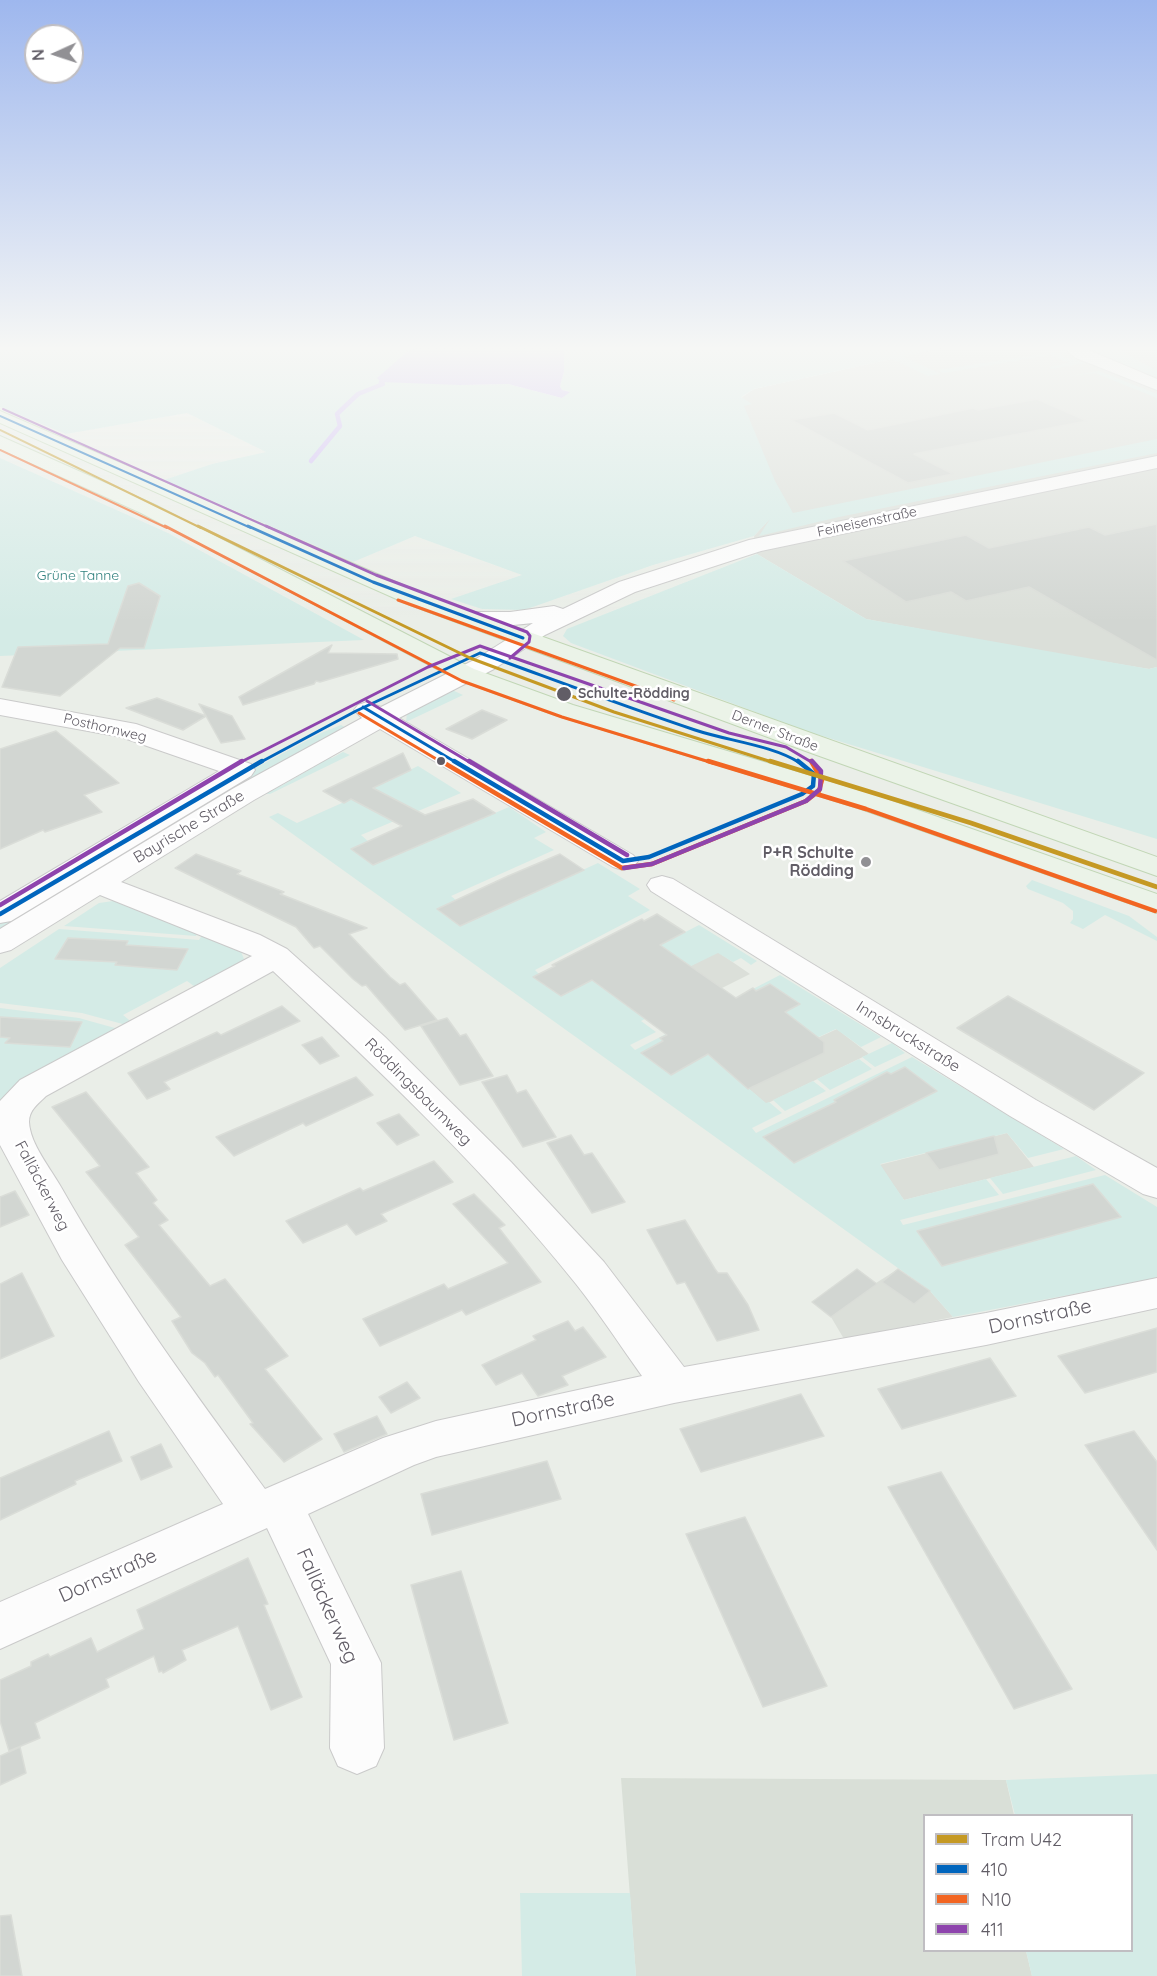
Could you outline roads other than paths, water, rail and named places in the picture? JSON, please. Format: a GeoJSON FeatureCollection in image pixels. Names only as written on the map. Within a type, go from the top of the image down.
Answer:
{"type":"FeatureCollection","features":[{"type":"Feature","properties":{"kind":"main road","name":"Derner Straße"},"geometry":{"type":"LineString","coordinates":[[50,438],[373,582],[840,755],[1157,867]]}},
{"type":"Feature","properties":{"kind":"main road"},"geometry":{"type":"LineString","coordinates":[[0,442],[148,509],[457,670],[564,710],[868,802],[1157,904]]}},
{"type":"Feature","properties":{"kind":"street","name":"Feineisenstraße"},"geometry":{"type":"LineString","coordinates":[[457,670],[512,648],[523,638],[585,605],[682,567],[747,548],[1157,462]]}},
{"type":"Feature","properties":{"kind":"street","name":"Feineisenstraße"},"geometry":{"type":"LineString","coordinates":[[465,617],[526,618],[585,605]]}},
{"type":"Feature","properties":{"kind":"street","name":"Bayrische Straße"},"geometry":{"type":"LineString","coordinates":[[0,914],[241,770],[372,712],[457,670]]}},
{"type":"Feature","properties":{"kind":"street","name":"Posthornweg"},"geometry":{"type":"LineString","coordinates":[[0,707],[127,730],[241,770]]}},
{"type":"Feature","properties":{"kind":"street","name":"Bayrische Straße"},"geometry":{"type":"LineString","coordinates":[[0,943],[244,794],[372,712]]}},
{"type":"Feature","properties":{"kind":"street"},"geometry":{"type":"LineString","coordinates":[[372,712],[623,861]]}},
{"type":"Feature","properties":{"kind":"street","name":"Röddingsbaumweg"},"geometry":{"type":"LineString","coordinates":[[96,883],[249,942],[276,956],[373,1046],[498,1171],[590,1273],[674,1386]]}},
{"type":"Feature","properties":{"kind":"street","name":"Innsbruckstraße"},"geometry":{"type":"LineString","coordinates":[[662,885],[1013,1102],[1157,1185]]}},
{"type":"Feature","properties":{"kind":"street","name":"Falläckerweg"},"geometry":{"type":"LineString","coordinates":[[276,956],[33,1088],[15,1107],[11,1123],[18,1144],[82,1260],[154,1370],[267,1508],[356,1663],[357,1748]]}},
{"type":"Feature","properties":{"kind":"street","name":"Dornstraße"},"geometry":{"type":"LineString","coordinates":[[0,1626],[399,1451],[436,1439],[674,1386],[975,1331],[1157,1293]]}},
{"type":"Feature","properties":{"kind":"waterway"},"geometry":{"type":"LineString","coordinates":[[311,461],[330,438]]}},
{"type":"Feature","properties":{"kind":"tram line","name":"U42"},"geometry":{"type":"LineString","coordinates":[[17,438],[470,658],[518,677],[663,728],[934,811],[1157,887]]}},
{"type":"Feature","properties":{"kind":"place","name":"Schulte-Rödding"},"geometry":{"type":"Point","coordinates":[564,694]}},
{"type":"Feature","properties":{"kind":"place","name":"P+R Schulte Rödding"},"geometry":{"type":"Point","coordinates":[866,862]}},
{"type":"Feature","properties":{"kind":"park label","name":"Grüne Tanne"},"geometry":{"type":"Point","coordinates":[78,576]}}]}
